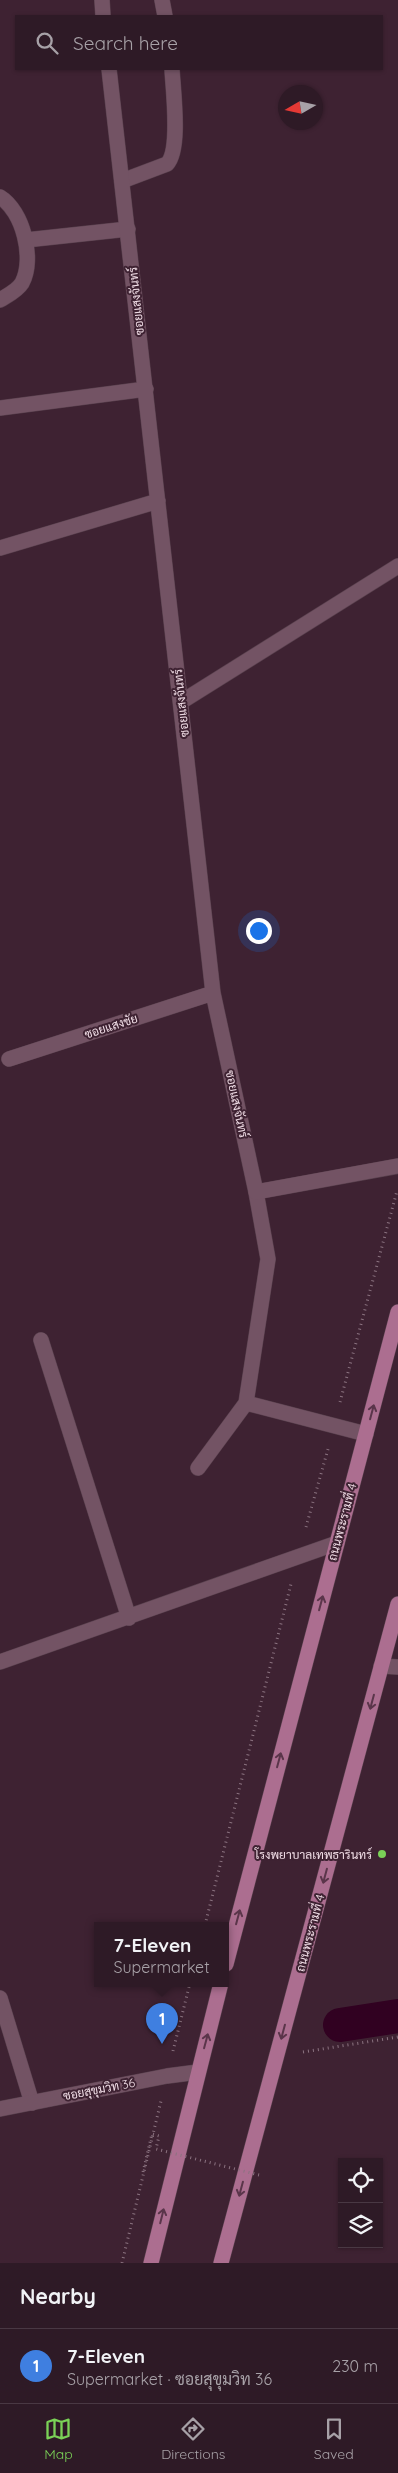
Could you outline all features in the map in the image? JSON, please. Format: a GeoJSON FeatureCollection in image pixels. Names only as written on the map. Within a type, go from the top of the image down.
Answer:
{"type":"FeatureCollection","features":[{"type":"Feature","properties":{"kind":"main road","name":"ถนนพระรามที่ 4"},"geometry":{"type":"LineString","coordinates":[[229,1953],[398,1312]]}},
{"type":"Feature","properties":{"kind":"main road","name":"ถนนพระรามที่ 4"},"geometry":{"type":"LineString","coordinates":[[221,2263],[398,1604]]}},
{"type":"Feature","properties":{"kind":"main road"},"geometry":{"type":"LineString","coordinates":[[151,2263],[220,1987]]}},
{"type":"Feature","properties":{"kind":"street"},"geometry":{"type":"LineString","coordinates":[[102,0],[103,15]]}},
{"type":"Feature","properties":{"kind":"street"},"geometry":{"type":"LineString","coordinates":[[162,0],[165,15]]}},
{"type":"Feature","properties":{"kind":"street","name":"ซอยแสงจันทร์"},"geometry":{"type":"LineString","coordinates":[[110,70],[212,993],[256,1192],[268,1259],[246,1403]]}},
{"type":"Feature","properties":{"kind":"street"},"geometry":{"type":"LineString","coordinates":[[122,181],[167,164],[171,160],[175,137],[172,70]]}},
{"type":"Feature","properties":{"kind":"street"},"geometry":{"type":"LineString","coordinates":[[0,197],[10,205],[26,240],[26,271],[22,283],[17,289],[0,300]]}},
{"type":"Feature","properties":{"kind":"street"},"geometry":{"type":"LineString","coordinates":[[26,240],[128,229]]}},
{"type":"Feature","properties":{"kind":"street"},"geometry":{"type":"LineString","coordinates":[[0,408],[146,389]]}},
{"type":"Feature","properties":{"kind":"street"},"geometry":{"type":"LineString","coordinates":[[0,548],[158,501]]}},
{"type":"Feature","properties":{"kind":"street"},"geometry":{"type":"LineString","coordinates":[[180,702],[398,566]]}},
{"type":"Feature","properties":{"kind":"street","name":"ซอยแสงชัย"},"geometry":{"type":"LineString","coordinates":[[8,1059],[212,993]]}},
{"type":"Feature","properties":{"kind":"street"},"geometry":{"type":"LineString","coordinates":[[256,1192],[398,1166]]}},
{"type":"Feature","properties":{"kind":"street"},"geometry":{"type":"LineString","coordinates":[[41,1340],[129,1618]]}},
{"type":"Feature","properties":{"kind":"street"},"geometry":{"type":"LineString","coordinates":[[198,1468],[246,1403],[366,1434]]}},
{"type":"Feature","properties":{"kind":"street"},"geometry":{"type":"LineString","coordinates":[[0,1662],[337,1544]]}},
{"type":"Feature","properties":{"kind":"street"},"geometry":{"type":"LineString","coordinates":[[381,1666],[398,1667]]}},
{"type":"Feature","properties":{"kind":"street"},"geometry":{"type":"LineString","coordinates":[[0,1998],[32,2103]]}},
{"type":"Feature","properties":{"kind":"street","name":"ซอยสุขุมวิท 36"},"geometry":{"type":"LineString","coordinates":[[0,2109],[167,2076],[198,2072]]}},
{"type":"Feature","properties":{"kind":"path"},"geometry":{"type":"LineString","coordinates":[[143,2172],[189,1987]]}},
{"type":"Feature","properties":{"kind":"path"},"geometry":{"type":"LineString","coordinates":[[302,2052],[398,2037]]}},
{"type":"Feature","properties":{"kind":"path"},"geometry":{"type":"LineString","coordinates":[[122,2263],[152,2134],[159,2136],[156,2149],[259,2175]]}},
{"type":"Feature","properties":{"kind":"waterway"},"geometry":{"type":"LineString","coordinates":[[340,2025],[398,2016]]}},
{"type":"Feature","properties":{"kind":"place","name":"โรงพยาบาลเทพธารินทร์"},"geometry":{"type":"Point","coordinates":[382,1854]}},
{"type":"Feature","properties":{"kind":"place","name":"7-Eleven"},"geometry":{"type":"Point","coordinates":[162,2044]}}]}
